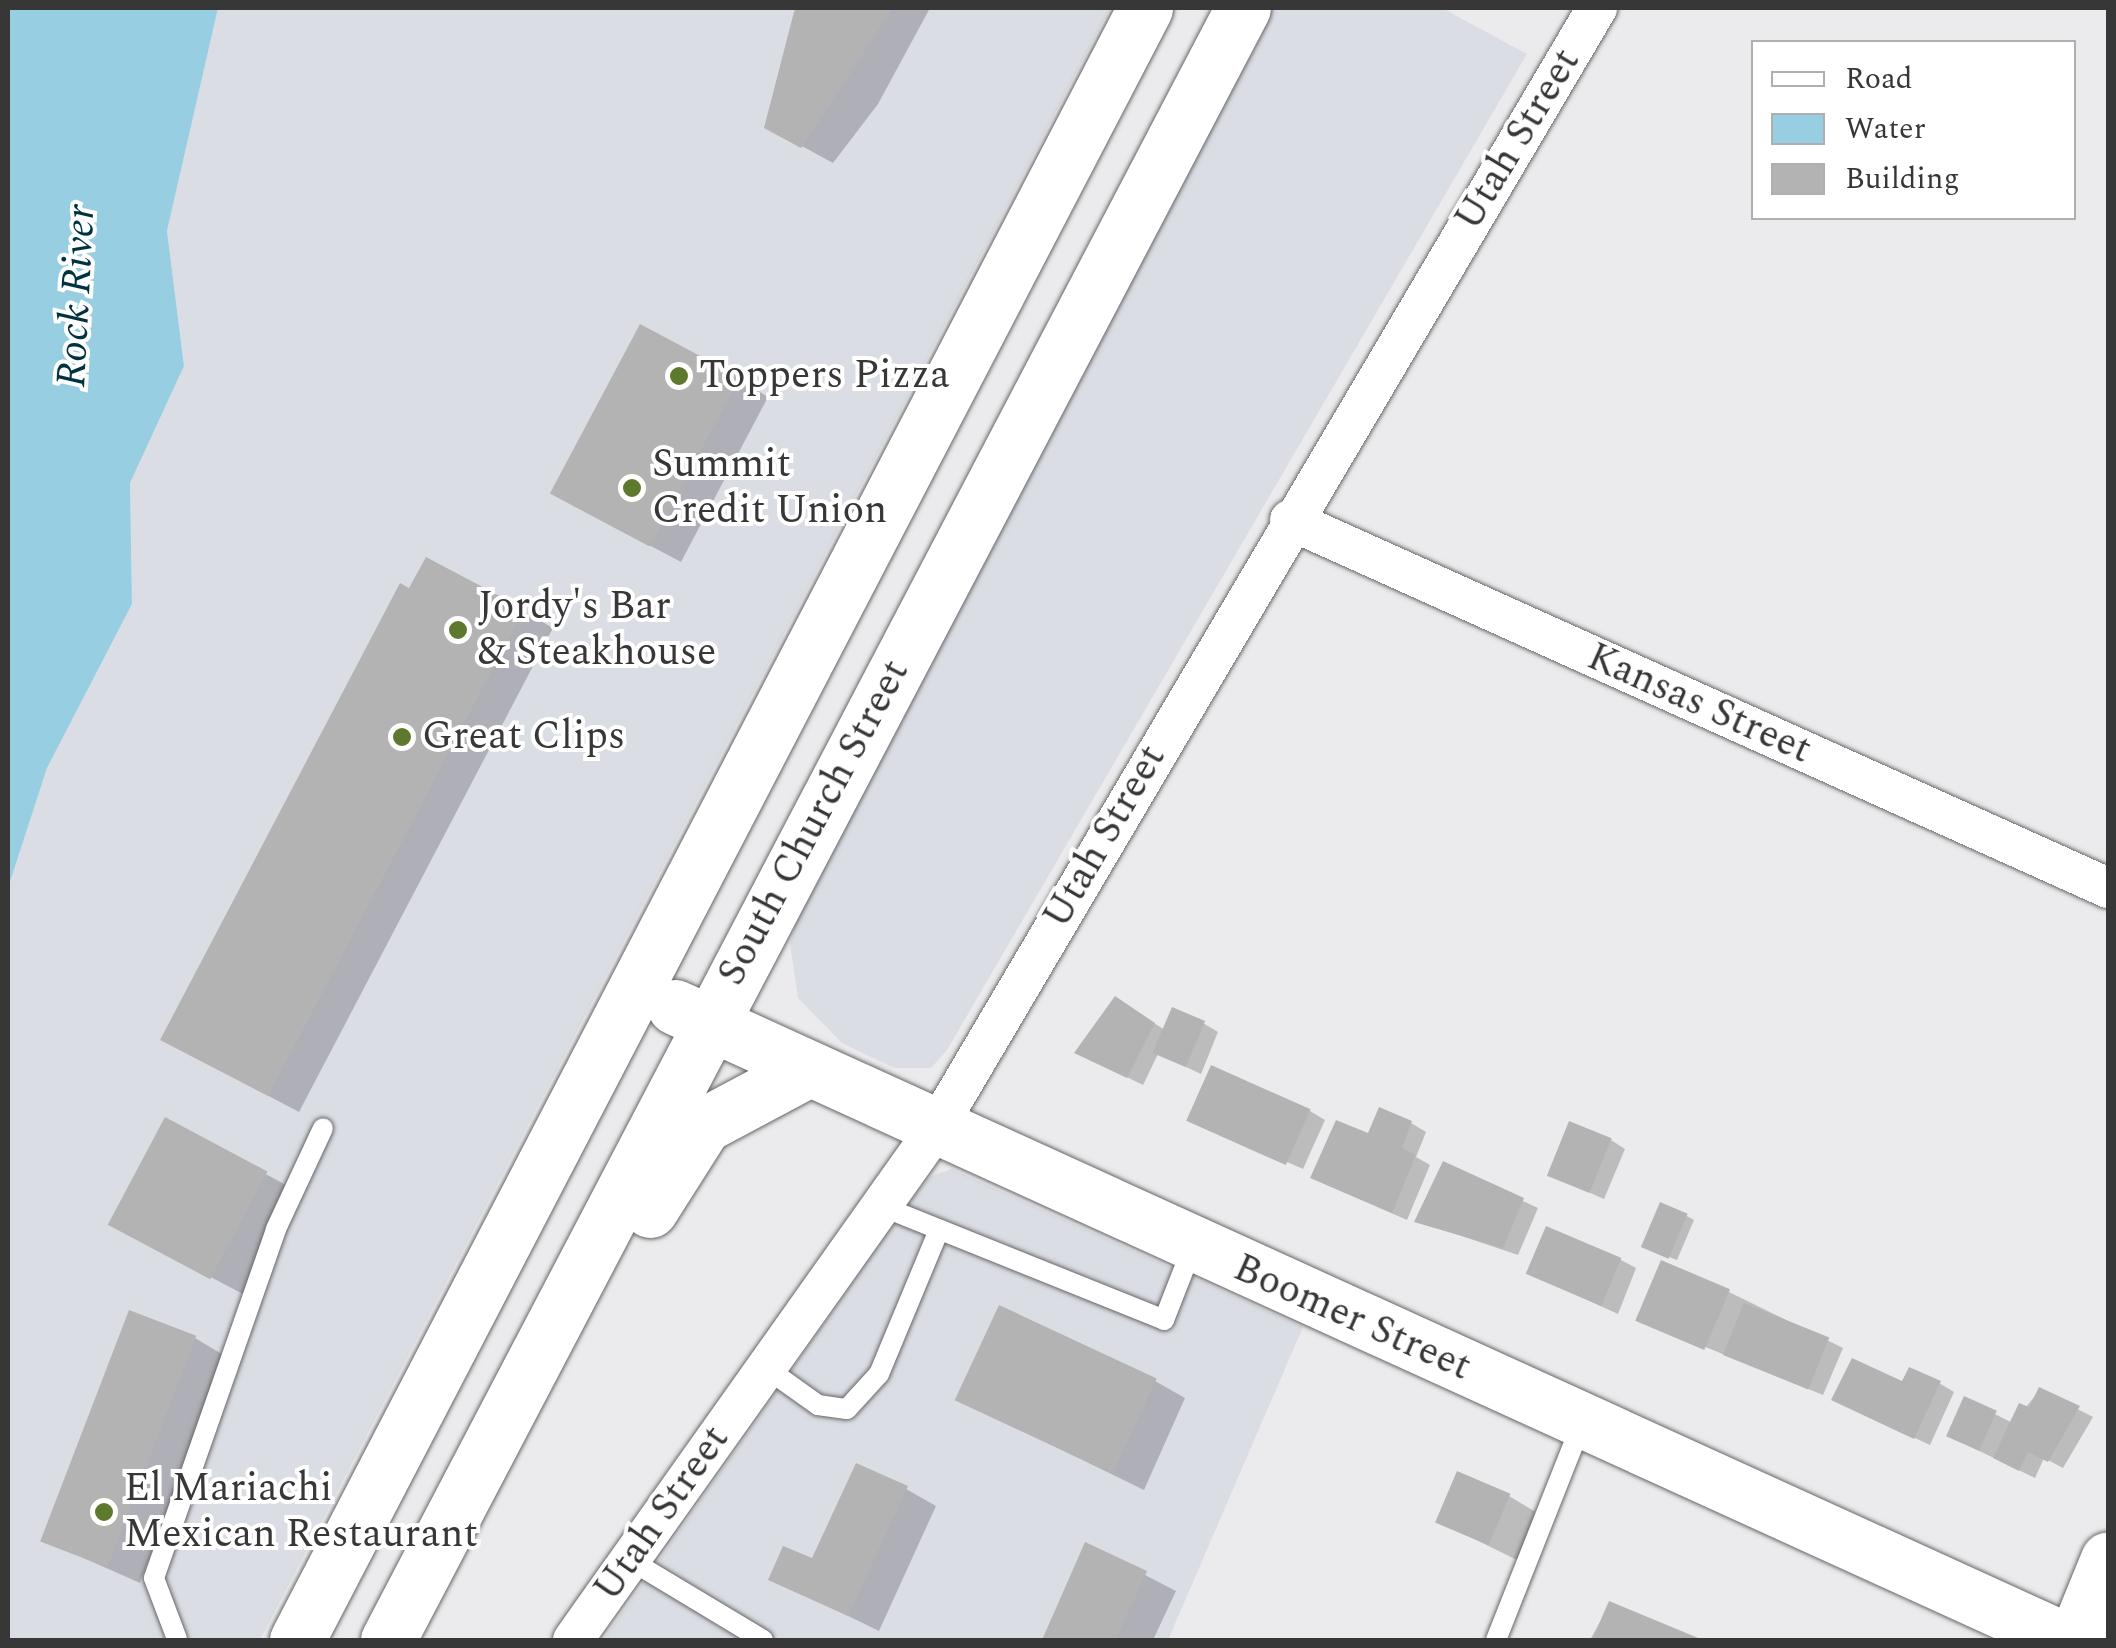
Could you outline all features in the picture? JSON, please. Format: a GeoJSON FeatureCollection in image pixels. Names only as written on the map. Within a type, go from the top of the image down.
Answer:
{"type":"FeatureCollection","features":[{"type":"Feature","properties":{"kind":"main road","name":"South Church Street"},"geometry":{"type":"LineString","coordinates":[[298,1640],[640,992],[1146,8]]}},
{"type":"Feature","properties":{"kind":"main road","name":"South Church Street"},"geometry":{"type":"LineString","coordinates":[[388,1640],[1243,8]]}},
{"type":"Feature","properties":{"kind":"main road","name":"Boomer Street"},"geometry":{"type":"LineString","coordinates":[[640,992],[710,1021],[935,1130],[2064,1640]]}},
{"type":"Feature","properties":{"kind":"main road"},"geometry":{"type":"LineString","coordinates":[[466,1491],[562,1372],[704,1125],[808,1069]]}},
{"type":"Feature","properties":{"kind":"main road"},"geometry":{"type":"LineString","coordinates":[[2075,1640],[2108,1559]]}},
{"type":"Feature","properties":{"kind":"street","name":"Utah Street"},"geometry":{"type":"LineString","coordinates":[[573,1640],[935,1130],[1290,520],[1597,8]]}},
{"type":"Feature","properties":{"kind":"street","name":"Kansas Street"},"geometry":{"type":"LineString","coordinates":[[1290,520],[2108,888]]}},
{"type":"Feature","properties":{"kind":"lane"},"geometry":{"type":"LineString","coordinates":[[177,1639],[154,1578],[276,1229],[323,1128]]}},
{"type":"Feature","properties":{"kind":"lane"},"geometry":{"type":"LineString","coordinates":[[881,1206],[1164,1320],[1193,1246]]}},
{"type":"Feature","properties":{"kind":"lane"},"geometry":{"type":"LineString","coordinates":[[766,1368],[818,1405],[847,1409],[880,1374],[939,1230]]}},
{"type":"Feature","properties":{"kind":"lane"},"geometry":{"type":"LineString","coordinates":[[1496,1640],[1582,1423]]}},
{"type":"Feature","properties":{"kind":"lane"},"geometry":{"type":"LineString","coordinates":[[630,1560],[763,1640]]}},
{"type":"Feature","properties":{"kind":"shaded area"},"geometry":{"type":"Polygon","coordinates":[[[218,8],[1110,8],[260,1640],[8,1640],[8,888],[47,768],[132,604],[130,483],[184,366],[167,231],[218,8]]]}},
{"type":"Feature","properties":{"kind":"shaded area"},"geometry":{"type":"Polygon","coordinates":[[[1266,8],[1442,8],[1527,54],[947,1050],[931,1068],[894,1068],[842,1043],[798,998],[790,944],[797,918],[1266,8]]]}},
{"type":"Feature","properties":{"kind":"shaded area"},"geometry":{"type":"Polygon","coordinates":[[[952,1169],[1303,1327],[1168,1640],[603,1640],[912,1198],[931,1176],[952,1169]]]}},
{"type":"Feature","properties":{"kind":"water","name":"Rock River"},"geometry":{"type":"Polygon","coordinates":[[[8,8],[218,8],[167,231],[184,366],[130,483],[132,604],[47,768],[8,888],[8,8]]]}},
{"type":"Feature","properties":{"kind":"building"},"geometry":{"type":"Polygon","coordinates":[[[795,8],[893,8],[801,148],[764,128],[795,8]]]}},
{"type":"Feature","properties":{"kind":"building"},"geometry":{"type":"Polygon","coordinates":[[[640,324],[740,377],[650,547],[550,494],[640,324]]]}},
{"type":"Feature","properties":{"kind":"building"},"geometry":{"type":"Polygon","coordinates":[[[426,557],[524,609],[268,1096],[160,1040],[400,583],[409,588],[426,557]]]}},
{"type":"Feature","properties":{"kind":"building"},"geometry":{"type":"Polygon","coordinates":[[[1115,996],[1155,1023],[1127,1078],[1074,1053],[1115,996]]]}},
{"type":"Feature","properties":{"kind":"building"},"geometry":{"type":"Polygon","coordinates":[[[1172,1007],[1205,1021],[1186,1067],[1152,1053],[1172,1007]]]}},
{"type":"Feature","properties":{"kind":"building"},"geometry":{"type":"Polygon","coordinates":[[[1211,1065],[1311,1109],[1286,1165],[1186,1121],[1211,1065]]]}},
{"type":"Feature","properties":{"kind":"building"},"geometry":{"type":"Polygon","coordinates":[[[1379,1107],[1412,1121],[1402,1148],[1416,1155],[1392,1213],[1310,1178],[1336,1120],[1368,1133],[1379,1107]]]}},
{"type":"Feature","properties":{"kind":"building"},"geometry":{"type":"Polygon","coordinates":[[[165,1117],[267,1171],[210,1279],[108,1225],[165,1117]]]}},
{"type":"Feature","properties":{"kind":"building"},"geometry":{"type":"Polygon","coordinates":[[[1569,1121],[1612,1138],[1590,1193],[1547,1176],[1569,1121]]]}},
{"type":"Feature","properties":{"kind":"building"},"geometry":{"type":"Polygon","coordinates":[[[1443,1161],[1524,1198],[1503,1248],[1414,1222],[1443,1161]]]}},
{"type":"Feature","properties":{"kind":"building"},"geometry":{"type":"Polygon","coordinates":[[[1660,1202],[1688,1214],[1668,1259],[1641,1247],[1660,1202]]]}},
{"type":"Feature","properties":{"kind":"building"},"geometry":{"type":"Polygon","coordinates":[[[1546,1226],[1621,1258],[1601,1306],[1526,1274],[1546,1226]]]}},
{"type":"Feature","properties":{"kind":"building"},"geometry":{"type":"Polygon","coordinates":[[[1661,1260],[1730,1289],[1704,1350],[1635,1321],[1661,1260]]]}},
{"type":"Feature","properties":{"kind":"building"},"geometry":{"type":"Polygon","coordinates":[[[1744,1303],[1829,1337],[1808,1389],[1723,1355],[1744,1303]]]}},
{"type":"Feature","properties":{"kind":"building"},"geometry":{"type":"Polygon","coordinates":[[[999,1305],[1157,1379],[1112,1474],[955,1400],[999,1305]]]}},
{"type":"Feature","properties":{"kind":"building"},"geometry":{"type":"Polygon","coordinates":[[[129,1310],[196,1336],[107,1567],[40,1542],[129,1310]]]}},
{"type":"Feature","properties":{"kind":"building"},"geometry":{"type":"Polygon","coordinates":[[[1852,1358],[1902,1381],[1909,1367],[1941,1381],[1914,1439],[1831,1400],[1852,1358]]]}},
{"type":"Feature","properties":{"kind":"building"},"geometry":{"type":"Polygon","coordinates":[[[2039,1387],[2080,1406],[2048,1462],[2028,1452],[2019,1471],[1993,1458],[2019,1403],[2029,1407],[2039,1387]]]}},
{"type":"Feature","properties":{"kind":"building"},"geometry":{"type":"Polygon","coordinates":[[[1964,1396],[1997,1411],[1979,1451],[1946,1436],[1964,1396]]]}},
{"type":"Feature","properties":{"kind":"building"},"geometry":{"type":"Polygon","coordinates":[[[856,1463],[908,1486],[848,1616],[768,1580],[783,1546],[812,1558],[856,1463]]]}},
{"type":"Feature","properties":{"kind":"building"},"geometry":{"type":"Polygon","coordinates":[[[1457,1471],[1510,1494],[1489,1545],[1435,1523],[1457,1471]]]}},
{"type":"Feature","properties":{"kind":"building"},"geometry":{"type":"Polygon","coordinates":[[[1085,1542],[1147,1571],[1115,1640],[1042,1640],[1085,1542]]]}},
{"type":"Feature","properties":{"kind":"building"},"geometry":{"type":"Polygon","coordinates":[[[1609,1601],[1703,1640],[1592,1640],[1609,1601]]]}},
{"type":"Feature","properties":{"kind":"place","name":"Toppers Pizza"},"geometry":{"type":"Point","coordinates":[679,376]}},
{"type":"Feature","properties":{"kind":"place","name":"Summit Credit Union"},"geometry":{"type":"Point","coordinates":[632,488]}},
{"type":"Feature","properties":{"kind":"place","name":"Jordy's Bar & Steakhouse"},"geometry":{"type":"Point","coordinates":[458,630]}},
{"type":"Feature","properties":{"kind":"place","name":"Great Clips"},"geometry":{"type":"Point","coordinates":[402,737]}},
{"type":"Feature","properties":{"kind":"place","name":"El Mariachi Mexican Restaurant"},"geometry":{"type":"Point","coordinates":[104,1512]}}]}
